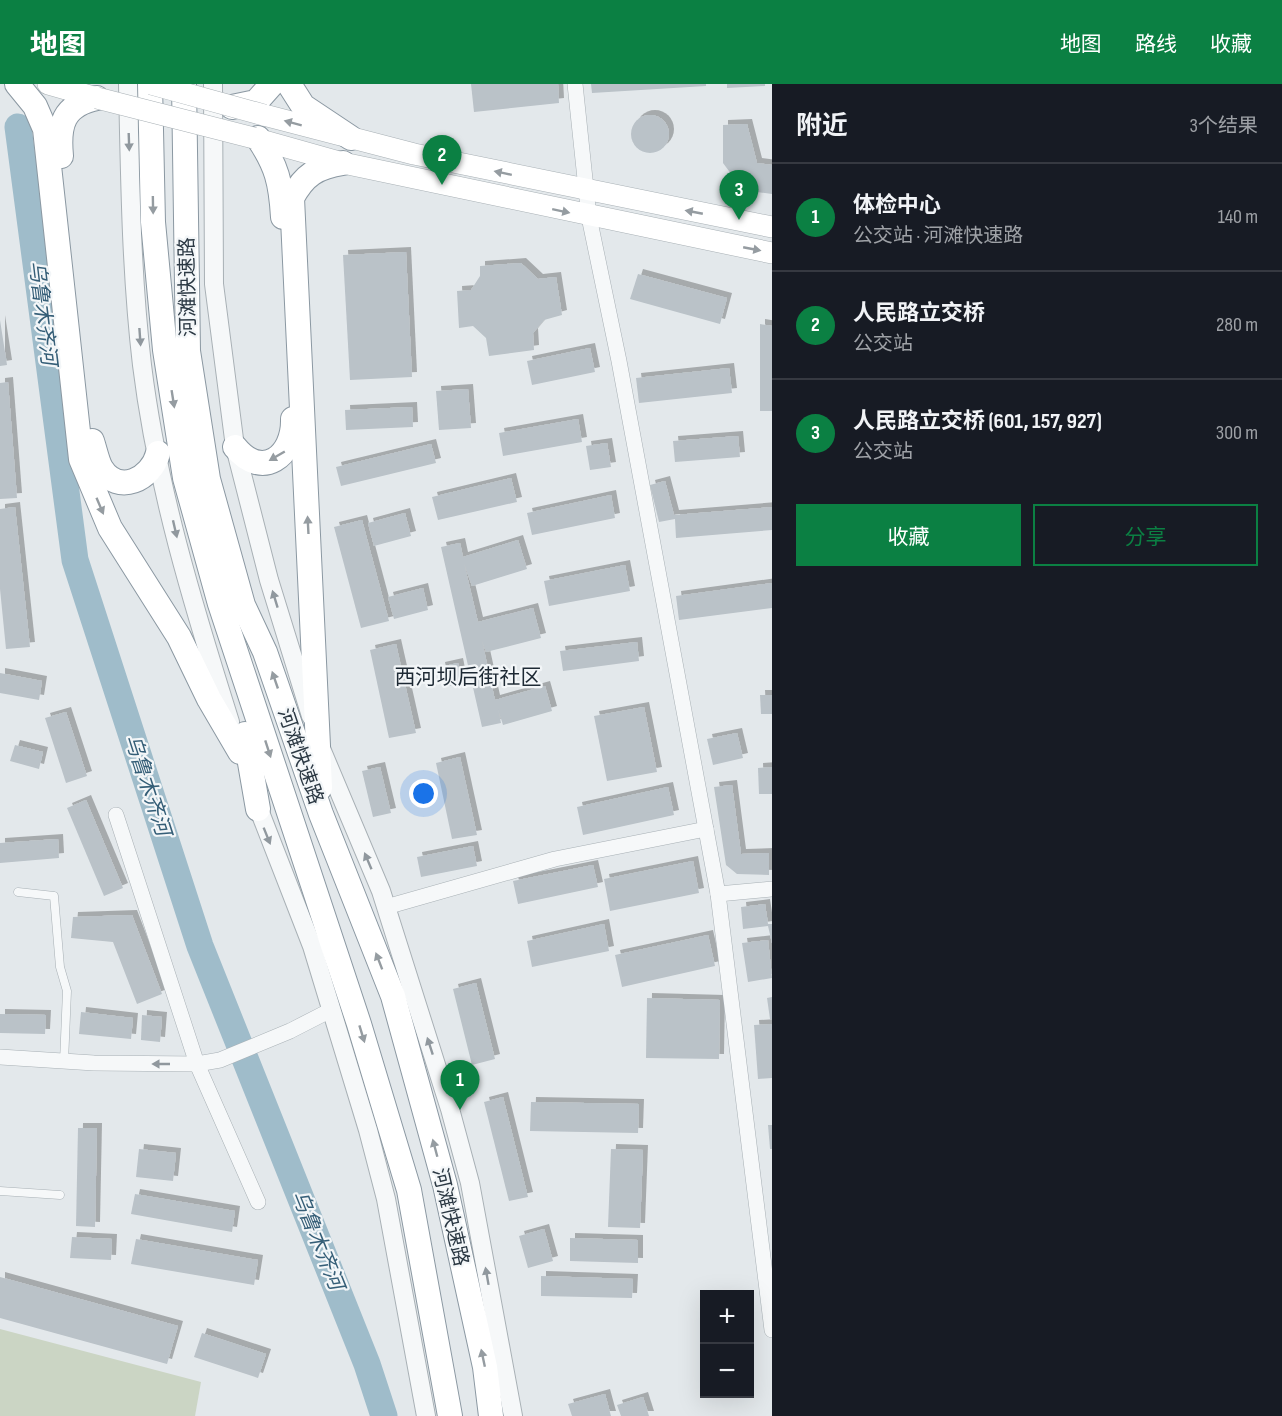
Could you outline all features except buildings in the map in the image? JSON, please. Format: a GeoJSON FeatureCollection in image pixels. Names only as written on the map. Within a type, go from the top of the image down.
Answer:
{"type":"FeatureCollection","features":[{"type":"Feature","properties":{"kind":"highway"},"geometry":{"type":"LineString","coordinates":[[17,84],[36,106],[45,129],[81,459],[110,528],[179,637],[209,699],[240,752]]}},
{"type":"Feature","properties":{"kind":"highway","name":"河滩快速路"},"geometry":{"type":"LineString","coordinates":[[151,84],[153,222],[165,350],[185,478],[227,625],[359,1024],[410,1190],[450,1416]]}},
{"type":"Feature","properties":{"kind":"highway","name":"河滩快速路"},"geometry":{"type":"LineString","coordinates":[[184,84],[188,351],[208,479],[243,605],[265,652],[321,814],[396,1007],[445,1185],[485,1367],[491,1416]]}},
{"type":"Feature","properties":{"kind":"highway"},"geometry":{"type":"LineString","coordinates":[[232,107],[256,102],[272,84]]}},
{"type":"Feature","properties":{"kind":"highway"},"geometry":{"type":"LineString","coordinates":[[289,84],[303,106],[351,138]]}},
{"type":"Feature","properties":{"kind":"highway"},"geometry":{"type":"LineString","coordinates":[[97,98],[84,101],[72,108],[64,118],[60,131],[87,424],[100,467],[115,480],[134,481],[143,477],[156,463],[158,453]]}},
{"type":"Feature","properties":{"kind":"highway"},"geometry":{"type":"LineString","coordinates":[[235,447],[250,460],[269,462],[286,451],[293,433],[281,187],[273,161],[259,130]]}},
{"type":"Feature","properties":{"kind":"highway"},"geometry":{"type":"LineString","coordinates":[[321,814],[292,198],[301,181],[311,172],[325,166],[343,163]]}},
{"type":"Feature","properties":{"kind":"highway"},"geometry":{"type":"LineString","coordinates":[[227,625],[258,809]]}},
{"type":"Feature","properties":{"kind":"main road"},"geometry":{"type":"LineString","coordinates":[[48,84],[97,98],[259,130],[351,138],[585,190],[772,227]]}},
{"type":"Feature","properties":{"kind":"main road"},"geometry":{"type":"LineString","coordinates":[[151,84],[232,107],[259,130],[343,163],[589,217],[772,253]]}},
{"type":"Feature","properties":{"kind":"street"},"geometry":{"type":"LineString","coordinates":[[128,84],[132,224],[142,365],[158,453],[191,597],[258,809],[312,946],[368,1130],[386,1199],[426,1416]]}},
{"type":"Feature","properties":{"kind":"street"},"geometry":{"type":"LineString","coordinates":[[213,84],[214,284],[235,447],[269,580],[318,740],[386,907],[450,1109],[470,1184],[513,1416]]}},
{"type":"Feature","properties":{"kind":"street"},"geometry":{"type":"LineString","coordinates":[[575,84],[589,217],[619,361],[718,894],[772,1330]]}},
{"type":"Feature","properties":{"kind":"street"},"geometry":{"type":"LineString","coordinates":[[116,815],[197,1064],[258,1202]]}},
{"type":"Feature","properties":{"kind":"street"},"geometry":{"type":"LineString","coordinates":[[386,907],[555,859],[706,829]]}},
{"type":"Feature","properties":{"kind":"street"},"geometry":{"type":"LineString","coordinates":[[718,894],[772,889]]}},
{"type":"Feature","properties":{"kind":"street"},"geometry":{"type":"LineString","coordinates":[[0,1057],[64,1062],[197,1064],[220,1060],[290,1031],[331,1010]]}},
{"type":"Feature","properties":{"kind":"lane"},"geometry":{"type":"LineString","coordinates":[[18,892],[54,896],[60,967],[67,991],[64,1062]]}},
{"type":"Feature","properties":{"kind":"lane"},"geometry":{"type":"LineString","coordinates":[[0,1191],[60,1195]]}},
{"type":"Feature","properties":{"kind":"green space"},"geometry":{"type":"Polygon","coordinates":[[[0,1329],[201,1382],[195,1416],[0,1416],[0,1329]]]}},
{"type":"Feature","properties":{"kind":"waterway","name":"乌鲁木齐河"},"geometry":{"type":"LineString","coordinates":[[18,127],[75,560],[200,946],[367,1364],[384,1416]]}},
{"type":"Feature","properties":{"kind":"place","name":"人民路立交桥"},"geometry":{"type":"Point","coordinates":[442,185]}},
{"type":"Feature","properties":{"kind":"place","name":"人民路立交桥 (601, 157, 927)"},"geometry":{"type":"Point","coordinates":[739,220]}},
{"type":"Feature","properties":{"kind":"place","name":"体检中心"},"geometry":{"type":"Point","coordinates":[460,1110]}},
{"type":"Feature","properties":{"kind":"district","name":"西河坝后街社区"},"geometry":{"type":"Point","coordinates":[468,677]}}]}
